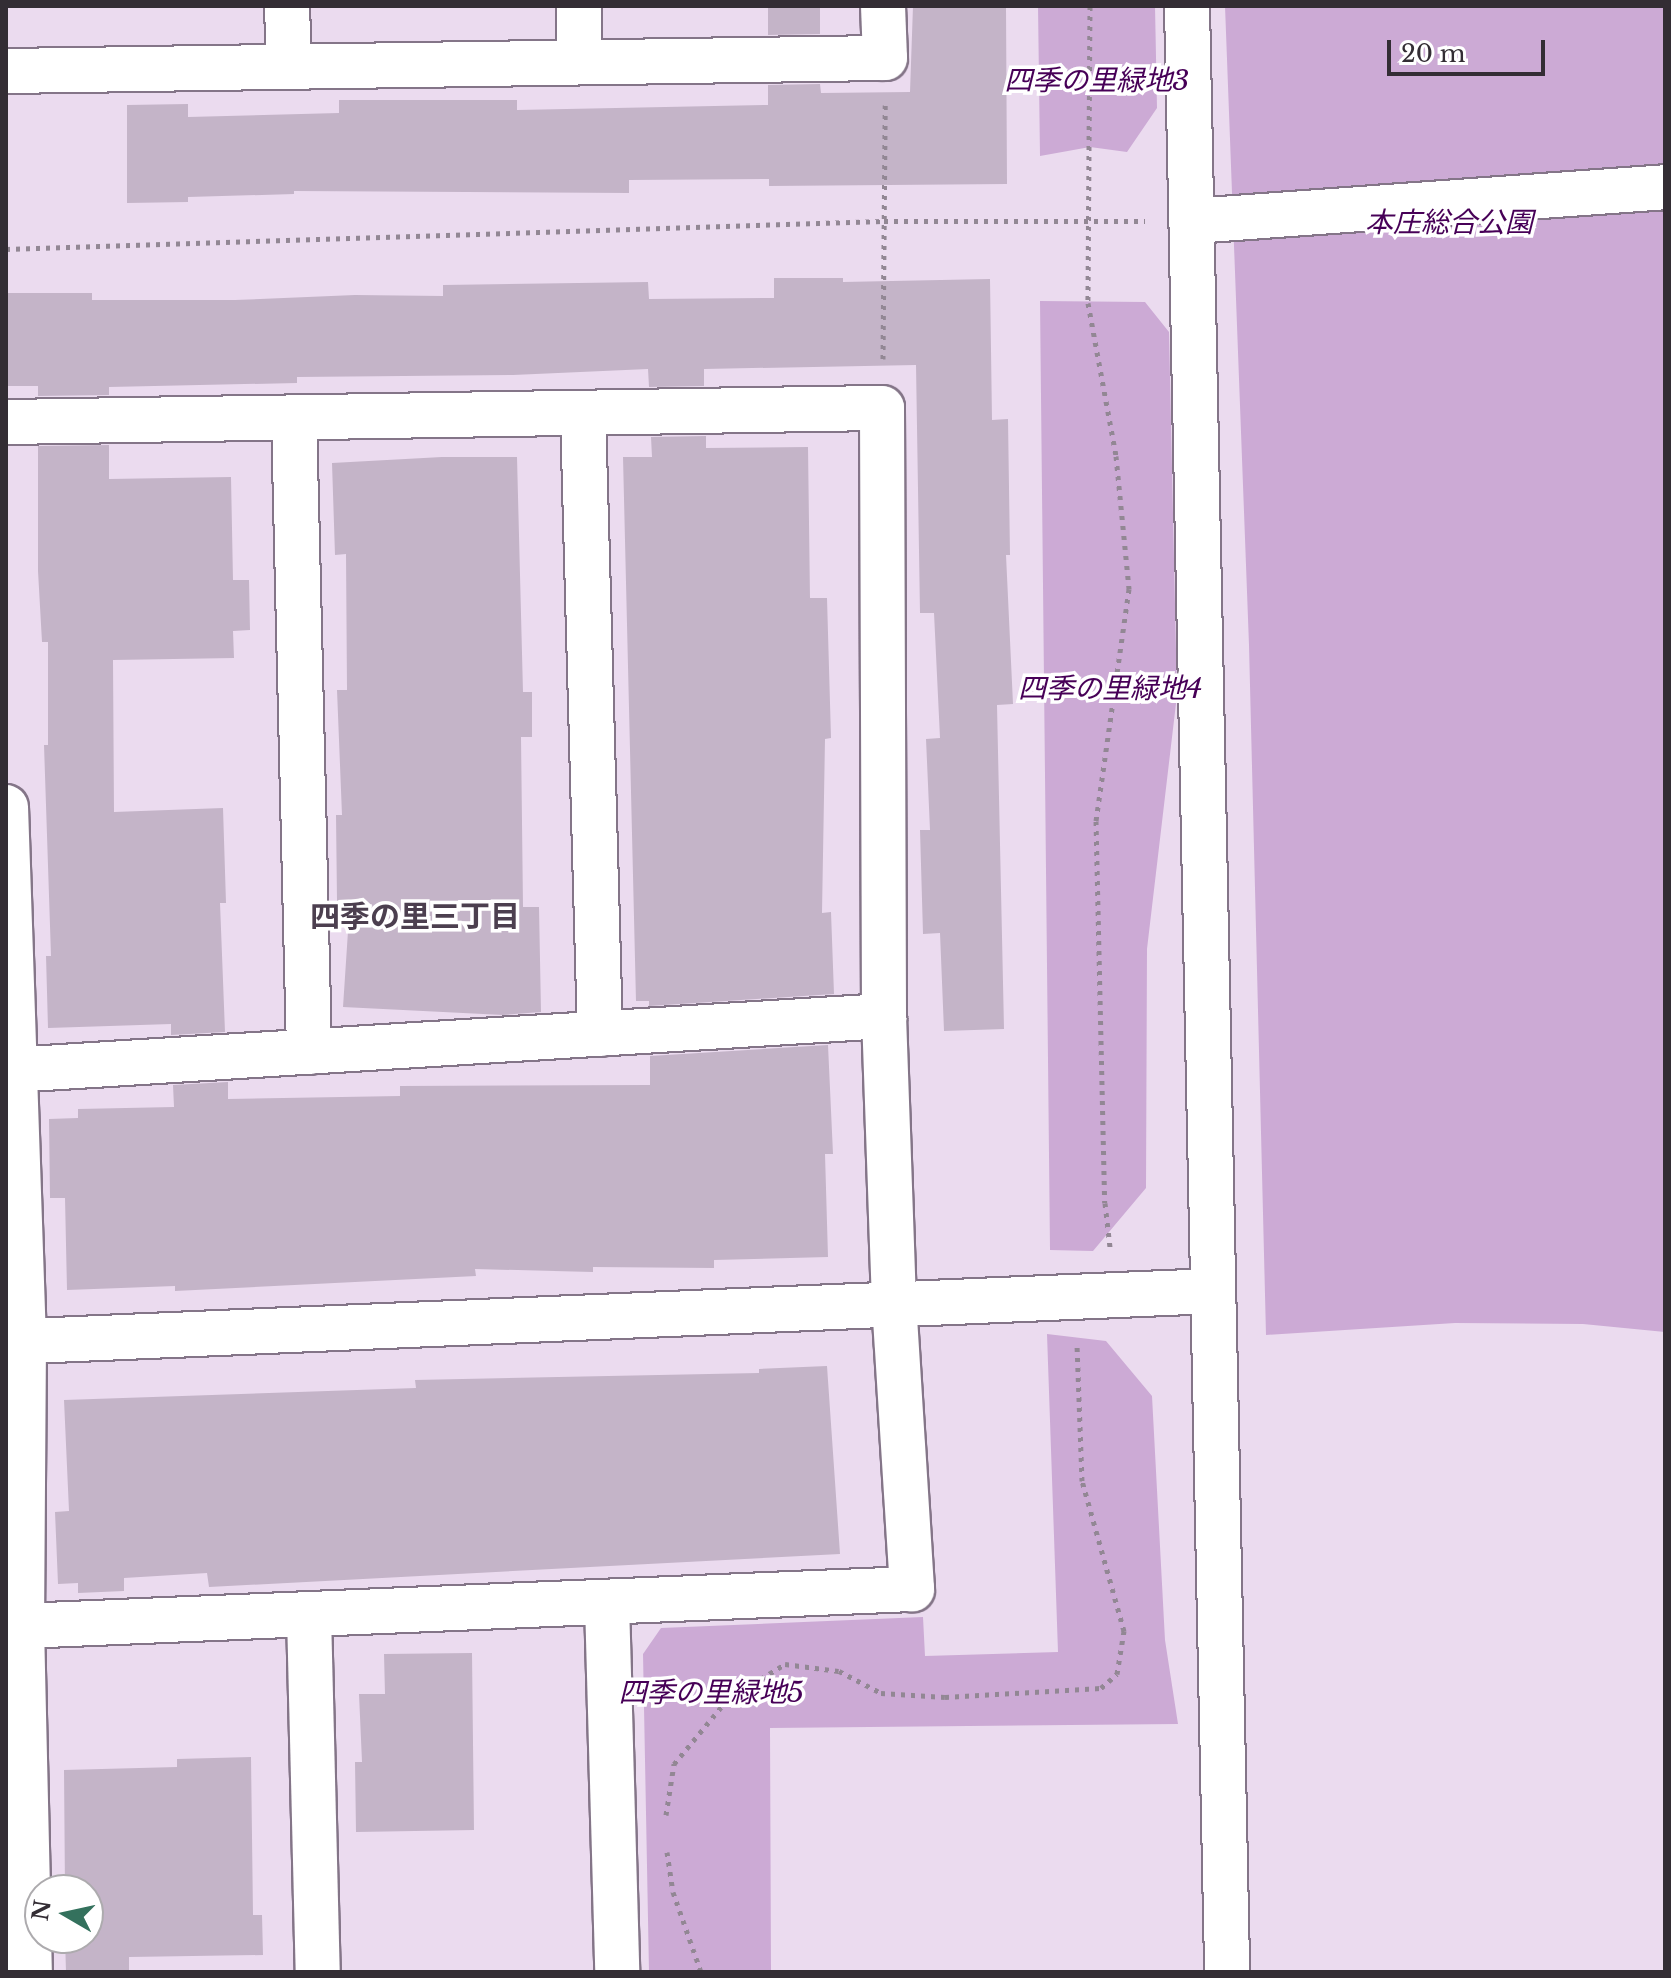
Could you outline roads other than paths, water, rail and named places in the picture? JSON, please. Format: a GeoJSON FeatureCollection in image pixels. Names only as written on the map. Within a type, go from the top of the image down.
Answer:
{"type":"FeatureCollection","features":[{"type":"Feature","properties":{"kind":"street"},"geometry":{"type":"LineString","coordinates":[[287,6],[289,67]]}},
{"type":"Feature","properties":{"kind":"street"},"geometry":{"type":"LineString","coordinates":[[579,6],[579,62]]}},
{"type":"Feature","properties":{"kind":"street"},"geometry":{"type":"LineString","coordinates":[[6,71],[885,58],[883,6]]}},
{"type":"Feature","properties":{"kind":"street"},"geometry":{"type":"LineString","coordinates":[[1187,6],[1227,1972]]}},
{"type":"Feature","properties":{"kind":"street"},"geometry":{"type":"LineString","coordinates":[[1193,221],[1665,187]]}},
{"type":"Feature","properties":{"kind":"street"},"geometry":{"type":"LineString","coordinates":[[6,422],[882,408],[884,1016],[894,1302],[912,1589],[22,1626]]}},
{"type":"Feature","properties":{"kind":"street"},"geometry":{"type":"LineString","coordinates":[[583,413],[600,1034]]}},
{"type":"Feature","properties":{"kind":"street"},"geometry":{"type":"LineString","coordinates":[[294,418],[309,1052]]}},
{"type":"Feature","properties":{"kind":"street"},"geometry":{"type":"LineString","coordinates":[[6,807],[30,1972]]}},
{"type":"Feature","properties":{"kind":"street"},"geometry":{"type":"LineString","coordinates":[[12,1070],[884,1016]]}},
{"type":"Feature","properties":{"kind":"street"},"geometry":{"type":"LineString","coordinates":[[15,1342],[894,1302],[1211,1291]]}},
{"type":"Feature","properties":{"kind":"street"},"geometry":{"type":"LineString","coordinates":[[607,1603],[617,1972]]}},
{"type":"Feature","properties":{"kind":"street"},"geometry":{"type":"LineString","coordinates":[[309,1615],[318,1972]]}},
{"type":"Feature","properties":{"kind":"district","name":"四季の里三丁目"},"geometry":{"type":"Point","coordinates":[415,917]}},
{"type":"Feature","properties":{"kind":"park label","name":"四季の里緑地3"},"geometry":{"type":"Point","coordinates":[1097,81]}},
{"type":"Feature","properties":{"kind":"park label","name":"本庄総合公園"},"geometry":{"type":"Point","coordinates":[1449,223]}},
{"type":"Feature","properties":{"kind":"park label","name":"四季の里緑地4"},"geometry":{"type":"Point","coordinates":[1110,689]}},
{"type":"Feature","properties":{"kind":"park label","name":"四季の里緑地5"},"geometry":{"type":"Point","coordinates":[711,1693]}}]}
